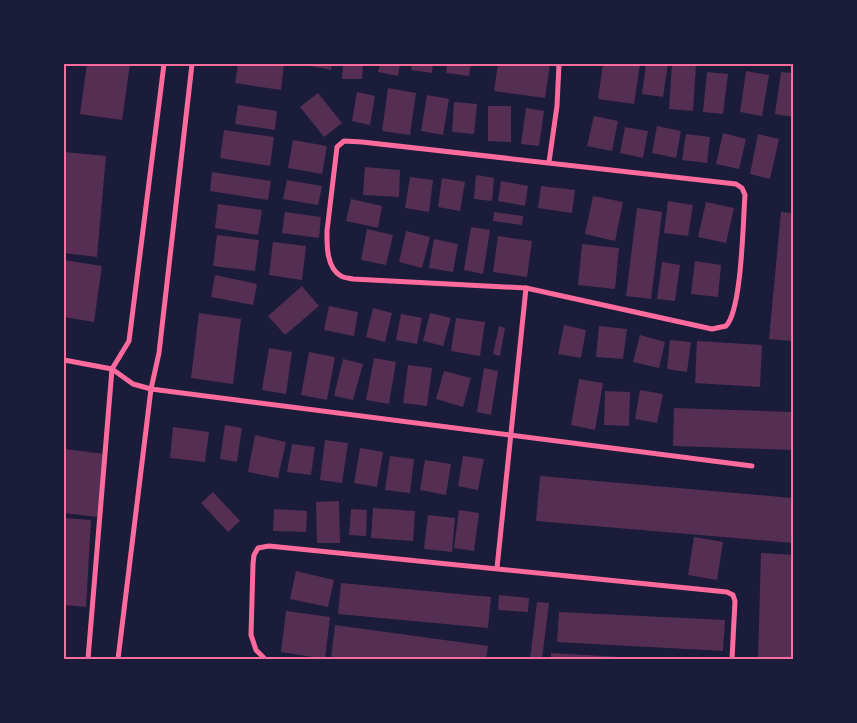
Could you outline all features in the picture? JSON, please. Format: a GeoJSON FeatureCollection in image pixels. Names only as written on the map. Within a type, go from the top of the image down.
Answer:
{"type":"FeatureCollection","features":[{"type":"Feature","properties":{"kind":"street"},"geometry":{"type":"LineString","coordinates":[[88,659],[112,369],[129,341],[164,64]]}},
{"type":"Feature","properties":{"kind":"street"},"geometry":{"type":"LineString","coordinates":[[118,659],[151,389],[159,353],[192,64]]}},
{"type":"Feature","properties":{"kind":"street"},"geometry":{"type":"LineString","coordinates":[[549,162],[557,106],[559,64]]}},
{"type":"Feature","properties":{"kind":"street"},"geometry":{"type":"LineString","coordinates":[[344,141],[362,142],[549,162],[733,184],[742,188],[745,194],[738,286],[732,317],[726,326],[712,328],[526,288],[353,279],[341,276],[333,268],[327,244],[337,147],[344,141]]}},
{"type":"Feature","properties":{"kind":"street"},"geometry":{"type":"LineString","coordinates":[[497,568],[526,288]]}},
{"type":"Feature","properties":{"kind":"street"},"geometry":{"type":"LineString","coordinates":[[64,360],[112,369],[133,384],[151,389],[752,466]]}},
{"type":"Feature","properties":{"kind":"street"},"geometry":{"type":"LineString","coordinates":[[265,659],[256,650],[251,635],[254,555],[258,548],[262,546],[279,546],[728,592],[733,595],[735,601],[732,659]]}},
{"type":"Feature","properties":{"kind":"building"},"geometry":{"type":"Polygon","coordinates":[[[87,64],[130,64],[122,120],[80,114],[87,64]]]}},
{"type":"Feature","properties":{"kind":"building"},"geometry":{"type":"Polygon","coordinates":[[[238,64],[284,64],[281,90],[235,83],[238,64]]]}},
{"type":"Feature","properties":{"kind":"building"},"geometry":{"type":"Polygon","coordinates":[[[300,64],[332,64],[331,70],[300,64]]]}},
{"type":"Feature","properties":{"kind":"building"},"geometry":{"type":"Polygon","coordinates":[[[343,64],[363,64],[362,79],[342,79],[343,64]]]}},
{"type":"Feature","properties":{"kind":"building"},"geometry":{"type":"Polygon","coordinates":[[[380,64],[400,64],[398,76],[378,72],[380,64]]]}},
{"type":"Feature","properties":{"kind":"building"},"geometry":{"type":"Polygon","coordinates":[[[412,64],[433,64],[432,73],[411,70],[412,64]]]}},
{"type":"Feature","properties":{"kind":"building"},"geometry":{"type":"Polygon","coordinates":[[[447,64],[471,64],[469,76],[446,73],[447,64]]]}},
{"type":"Feature","properties":{"kind":"building"},"geometry":{"type":"Polygon","coordinates":[[[498,64],[550,64],[545,98],[494,91],[498,64]]]}},
{"type":"Feature","properties":{"kind":"building"},"geometry":{"type":"Polygon","coordinates":[[[603,64],[640,64],[634,104],[598,99],[603,64]]]}},
{"type":"Feature","properties":{"kind":"building"},"geometry":{"type":"Polygon","coordinates":[[[646,64],[668,64],[663,97],[642,94],[646,64]]]}},
{"type":"Feature","properties":{"kind":"building"},"geometry":{"type":"Polygon","coordinates":[[[672,64],[696,65],[693,111],[669,109],[672,64]]]}},
{"type":"Feature","properties":{"kind":"building"},"geometry":{"type":"Polygon","coordinates":[[[746,71],[769,75],[762,116],[740,112],[746,71]]]}},
{"type":"Feature","properties":{"kind":"building"},"geometry":{"type":"Polygon","coordinates":[[[707,72],[728,74],[723,114],[703,112],[707,72]]]}},
{"type":"Feature","properties":{"kind":"building"},"geometry":{"type":"Polygon","coordinates":[[[781,72],[793,73],[793,117],[775,114],[781,72]]]}},
{"type":"Feature","properties":{"kind":"building"},"geometry":{"type":"Polygon","coordinates":[[[388,88],[416,93],[410,135],[382,131],[388,88]]]}},
{"type":"Feature","properties":{"kind":"building"},"geometry":{"type":"Polygon","coordinates":[[[357,92],[375,96],[370,125],[352,121],[357,92]]]}},
{"type":"Feature","properties":{"kind":"building"},"geometry":{"type":"Polygon","coordinates":[[[318,93],[342,123],[324,137],[300,107],[318,93]]]}},
{"type":"Feature","properties":{"kind":"building"},"geometry":{"type":"Polygon","coordinates":[[[427,95],[449,99],[443,135],[421,131],[427,95]]]}},
{"type":"Feature","properties":{"kind":"building"},"geometry":{"type":"Polygon","coordinates":[[[454,102],[477,104],[474,134],[452,132],[454,102]]]}},
{"type":"Feature","properties":{"kind":"building"},"geometry":{"type":"Polygon","coordinates":[[[238,105],[277,111],[275,130],[235,124],[238,105]]]}},
{"type":"Feature","properties":{"kind":"building"},"geometry":{"type":"Polygon","coordinates":[[[488,106],[511,106],[511,142],[488,141],[488,106]]]}},
{"type":"Feature","properties":{"kind":"building"},"geometry":{"type":"Polygon","coordinates":[[[526,108],[544,111],[539,146],[521,144],[526,108]]]}},
{"type":"Feature","properties":{"kind":"building"},"geometry":{"type":"Polygon","coordinates":[[[594,116],[618,121],[612,151],[587,146],[594,116]]]}},
{"type":"Feature","properties":{"kind":"building"},"geometry":{"type":"Polygon","coordinates":[[[657,126],[681,131],[676,158],[652,153],[657,126]]]}},
{"type":"Feature","properties":{"kind":"building"},"geometry":{"type":"Polygon","coordinates":[[[625,127],[648,131],[643,158],[620,153],[625,127]]]}},
{"type":"Feature","properties":{"kind":"building"},"geometry":{"type":"Polygon","coordinates":[[[224,130],[274,137],[270,166],[220,158],[224,130]]]}},
{"type":"Feature","properties":{"kind":"building"},"geometry":{"type":"Polygon","coordinates":[[[723,133],[746,139],[739,169],[716,164],[723,133]]]}},
{"type":"Feature","properties":{"kind":"building"},"geometry":{"type":"Polygon","coordinates":[[[686,134],[710,137],[707,163],[682,160],[686,134]]]}},
{"type":"Feature","properties":{"kind":"building"},"geometry":{"type":"Polygon","coordinates":[[[758,134],[779,139],[770,179],[750,174],[758,134]]]}},
{"type":"Feature","properties":{"kind":"building"},"geometry":{"type":"Polygon","coordinates":[[[293,140],[327,146],[322,174],[288,168],[293,140]]]}},
{"type":"Feature","properties":{"kind":"building"},"geometry":{"type":"Polygon","coordinates":[[[64,152],[106,156],[97,257],[64,253],[64,152]]]}},
{"type":"Feature","properties":{"kind":"building"},"geometry":{"type":"Polygon","coordinates":[[[365,167],[400,170],[399,197],[363,195],[365,167]]]}},
{"type":"Feature","properties":{"kind":"building"},"geometry":{"type":"Polygon","coordinates":[[[212,172],[271,181],[268,200],[210,191],[212,172]]]}},
{"type":"Feature","properties":{"kind":"building"},"geometry":{"type":"Polygon","coordinates":[[[476,175],[494,178],[492,201],[474,199],[476,175]]]}},
{"type":"Feature","properties":{"kind":"building"},"geometry":{"type":"Polygon","coordinates":[[[410,177],[433,180],[429,212],[405,208],[410,177]]]}},
{"type":"Feature","properties":{"kind":"building"},"geometry":{"type":"Polygon","coordinates":[[[442,178],[465,182],[460,211],[438,207],[442,178]]]}},
{"type":"Feature","properties":{"kind":"building"},"geometry":{"type":"Polygon","coordinates":[[[287,180],[322,186],[318,205],[283,199],[287,180]]]}},
{"type":"Feature","properties":{"kind":"building"},"geometry":{"type":"Polygon","coordinates":[[[501,181],[528,186],[525,206],[498,201],[501,181]]]}},
{"type":"Feature","properties":{"kind":"building"},"geometry":{"type":"Polygon","coordinates":[[[541,186],[575,190],[572,213],[538,208],[541,186]]]}},
{"type":"Feature","properties":{"kind":"building"},"geometry":{"type":"Polygon","coordinates":[[[593,196],[623,202],[615,241],[585,234],[593,196]]]}},
{"type":"Feature","properties":{"kind":"building"},"geometry":{"type":"Polygon","coordinates":[[[351,199],[382,206],[378,228],[346,221],[351,199]]]}},
{"type":"Feature","properties":{"kind":"building"},"geometry":{"type":"Polygon","coordinates":[[[668,201],[693,205],[688,236],[664,233],[668,201]]]}},
{"type":"Feature","properties":{"kind":"building"},"geometry":{"type":"Polygon","coordinates":[[[706,202],[734,208],[726,243],[698,237],[706,202]]]}},
{"type":"Feature","properties":{"kind":"building"},"geometry":{"type":"Polygon","coordinates":[[[218,204],[262,210],[258,235],[215,228],[218,204]]]}},
{"type":"Feature","properties":{"kind":"building"},"geometry":{"type":"Polygon","coordinates":[[[637,208],[662,212],[651,299],[626,296],[637,208]]]}},
{"type":"Feature","properties":{"kind":"building"},"geometry":{"type":"Polygon","coordinates":[[[285,212],[321,217],[319,238],[282,233],[285,212]]]}},
{"type":"Feature","properties":{"kind":"building"},"geometry":{"type":"Polygon","coordinates":[[[494,212],[523,216],[522,225],[493,221],[494,212]]]}},
{"type":"Feature","properties":{"kind":"building"},"geometry":{"type":"Polygon","coordinates":[[[781,212],[793,213],[793,341],[769,339],[781,212]]]}},
{"type":"Feature","properties":{"kind":"building"},"geometry":{"type":"Polygon","coordinates":[[[471,227],[490,230],[483,274],[464,270],[471,227]]]}},
{"type":"Feature","properties":{"kind":"building"},"geometry":{"type":"Polygon","coordinates":[[[367,229],[393,235],[386,265],[361,260],[367,229]]]}},
{"type":"Feature","properties":{"kind":"building"},"geometry":{"type":"Polygon","coordinates":[[[406,231],[430,237],[422,268],[399,262],[406,231]]]}},
{"type":"Feature","properties":{"kind":"building"},"geometry":{"type":"Polygon","coordinates":[[[217,235],[259,240],[255,271],[213,266],[217,235]]]}},
{"type":"Feature","properties":{"kind":"building"},"geometry":{"type":"Polygon","coordinates":[[[498,236],[532,241],[527,277],[493,272],[498,236]]]}},
{"type":"Feature","properties":{"kind":"building"},"geometry":{"type":"Polygon","coordinates":[[[434,239],[458,244],[453,272],[429,268],[434,239]]]}},
{"type":"Feature","properties":{"kind":"building"},"geometry":{"type":"Polygon","coordinates":[[[273,242],[306,246],[302,280],[269,275],[273,242]]]}},
{"type":"Feature","properties":{"kind":"building"},"geometry":{"type":"Polygon","coordinates":[[[582,244],[619,248],[615,289],[578,285],[582,244]]]}},
{"type":"Feature","properties":{"kind":"building"},"geometry":{"type":"Polygon","coordinates":[[[64,260],[102,266],[94,322],[64,317],[64,260]]]}},
{"type":"Feature","properties":{"kind":"building"},"geometry":{"type":"Polygon","coordinates":[[[695,261],[721,265],[718,297],[691,294],[695,261]]]}},
{"type":"Feature","properties":{"kind":"building"},"geometry":{"type":"Polygon","coordinates":[[[662,262],[680,265],[675,301],[657,299],[662,262]]]}},
{"type":"Feature","properties":{"kind":"building"},"geometry":{"type":"Polygon","coordinates":[[[215,275],[257,284],[253,305],[211,297],[215,275]]]}},
{"type":"Feature","properties":{"kind":"building"},"geometry":{"type":"Polygon","coordinates":[[[302,286],[319,306],[285,335],[268,316],[302,286]]]}},
{"type":"Feature","properties":{"kind":"building"},"geometry":{"type":"Polygon","coordinates":[[[329,306],[358,312],[354,336],[324,330],[329,306]]]}},
{"type":"Feature","properties":{"kind":"building"},"geometry":{"type":"Polygon","coordinates":[[[373,308],[392,313],[385,342],[366,337],[373,308]]]}},
{"type":"Feature","properties":{"kind":"building"},"geometry":{"type":"Polygon","coordinates":[[[199,313],[241,319],[233,384],[191,378],[199,313]]]}},
{"type":"Feature","properties":{"kind":"building"},"geometry":{"type":"Polygon","coordinates":[[[430,313],[451,318],[443,346],[423,341],[430,313]]]}},
{"type":"Feature","properties":{"kind":"building"},"geometry":{"type":"Polygon","coordinates":[[[401,314],[422,318],[417,344],[396,340],[401,314]]]}},
{"type":"Feature","properties":{"kind":"building"},"geometry":{"type":"Polygon","coordinates":[[[456,318],[485,322],[480,356],[451,351],[456,318]]]}},
{"type":"Feature","properties":{"kind":"building"},"geometry":{"type":"Polygon","coordinates":[[[564,325],[586,330],[581,358],[558,354],[564,325]]]}},
{"type":"Feature","properties":{"kind":"building"},"geometry":{"type":"Polygon","coordinates":[[[499,326],[505,328],[500,356],[493,354],[499,326]]]}},
{"type":"Feature","properties":{"kind":"building"},"geometry":{"type":"Polygon","coordinates":[[[599,326],[627,329],[623,359],[596,357],[599,326]]]}},
{"type":"Feature","properties":{"kind":"building"},"geometry":{"type":"Polygon","coordinates":[[[640,335],[665,342],[659,368],[633,362],[640,335]]]}},
{"type":"Feature","properties":{"kind":"building"},"geometry":{"type":"Polygon","coordinates":[[[670,340],[691,342],[687,372],[667,369],[670,340]]]}},
{"type":"Feature","properties":{"kind":"building"},"geometry":{"type":"Polygon","coordinates":[[[697,341],[762,345],[760,387],[695,383],[697,341]]]}},
{"type":"Feature","properties":{"kind":"building"},"geometry":{"type":"Polygon","coordinates":[[[269,348],[292,352],[286,394],[262,390],[269,348]]]}},
{"type":"Feature","properties":{"kind":"building"},"geometry":{"type":"Polygon","coordinates":[[[309,352],[335,357],[327,400],[301,395],[309,352]]]}},
{"type":"Feature","properties":{"kind":"building"},"geometry":{"type":"Polygon","coordinates":[[[374,358],[396,362],[389,404],[366,400],[374,358]]]}},
{"type":"Feature","properties":{"kind":"building"},"geometry":{"type":"Polygon","coordinates":[[[343,359],[363,364],[353,400],[334,396],[343,359]]]}},
{"type":"Feature","properties":{"kind":"building"},"geometry":{"type":"Polygon","coordinates":[[[408,365],[432,368],[427,406],[403,403],[408,365]]]}},
{"type":"Feature","properties":{"kind":"building"},"geometry":{"type":"Polygon","coordinates":[[[484,368],[498,371],[491,415],[477,412],[484,368]]]}},
{"type":"Feature","properties":{"kind":"building"},"geometry":{"type":"Polygon","coordinates":[[[444,371],[471,378],[463,407],[436,399],[444,371]]]}},
{"type":"Feature","properties":{"kind":"building"},"geometry":{"type":"Polygon","coordinates":[[[579,379],[603,383],[595,430],[571,425],[579,379]]]}},
{"type":"Feature","properties":{"kind":"building"},"geometry":{"type":"Polygon","coordinates":[[[640,390],[663,394],[657,423],[635,419],[640,390]]]}},
{"type":"Feature","properties":{"kind":"building"},"geometry":{"type":"Polygon","coordinates":[[[605,391],[630,392],[629,426],[604,425],[605,391]]]}},
{"type":"Feature","properties":{"kind":"building"},"geometry":{"type":"Polygon","coordinates":[[[674,408],[793,412],[793,450],[673,446],[674,408]]]}},
{"type":"Feature","properties":{"kind":"building"},"geometry":{"type":"Polygon","coordinates":[[[225,425],[242,428],[237,462],[220,459],[225,425]]]}},
{"type":"Feature","properties":{"kind":"building"},"geometry":{"type":"Polygon","coordinates":[[[173,427],[209,432],[205,462],[170,458],[173,427]]]}},
{"type":"Feature","properties":{"kind":"building"},"geometry":{"type":"Polygon","coordinates":[[[255,435],[286,442],[278,478],[248,472],[255,435]]]}},
{"type":"Feature","properties":{"kind":"building"},"geometry":{"type":"Polygon","coordinates":[[[325,440],[348,443],[342,483],[320,480],[325,440]]]}},
{"type":"Feature","properties":{"kind":"building"},"geometry":{"type":"Polygon","coordinates":[[[292,444],[315,447],[311,475],[287,472],[292,444]]]}},
{"type":"Feature","properties":{"kind":"building"},"geometry":{"type":"Polygon","coordinates":[[[360,448],[383,452],[377,487],[354,483],[360,448]]]}},
{"type":"Feature","properties":{"kind":"building"},"geometry":{"type":"Polygon","coordinates":[[[64,449],[105,454],[97,517],[64,513],[64,449]]]}},
{"type":"Feature","properties":{"kind":"building"},"geometry":{"type":"Polygon","coordinates":[[[390,456],[414,459],[410,493],[385,490],[390,456]]]}},
{"type":"Feature","properties":{"kind":"building"},"geometry":{"type":"Polygon","coordinates":[[[463,456],[484,459],[478,490],[458,486],[463,456]]]}},
{"type":"Feature","properties":{"kind":"building"},"geometry":{"type":"Polygon","coordinates":[[[425,460],[451,464],[446,495],[420,490],[425,460]]]}},
{"type":"Feature","properties":{"kind":"building"},"geometry":{"type":"Polygon","coordinates":[[[540,476],[793,498],[793,543],[536,521],[540,476]]]}},
{"type":"Feature","properties":{"kind":"building"},"geometry":{"type":"Polygon","coordinates":[[[213,492],[240,521],[228,532],[201,503],[213,492]]]}},
{"type":"Feature","properties":{"kind":"building"},"geometry":{"type":"Polygon","coordinates":[[[339,501],[340,543],[317,543],[316,502],[339,501]]]}},
{"type":"Feature","properties":{"kind":"building"},"geometry":{"type":"Polygon","coordinates":[[[373,508],[415,511],[413,541],[371,538],[373,508]]]}},
{"type":"Feature","properties":{"kind":"building"},"geometry":{"type":"Polygon","coordinates":[[[274,509],[307,511],[306,532],[273,531],[274,509]]]}},
{"type":"Feature","properties":{"kind":"building"},"geometry":{"type":"Polygon","coordinates":[[[351,509],[367,510],[366,536],[349,535],[351,509]]]}},
{"type":"Feature","properties":{"kind":"building"},"geometry":{"type":"Polygon","coordinates":[[[459,510],[479,513],[474,551],[454,548],[459,510]]]}},
{"type":"Feature","properties":{"kind":"building"},"geometry":{"type":"Polygon","coordinates":[[[428,515],[455,518],[452,552],[424,549],[428,515]]]}},
{"type":"Feature","properties":{"kind":"building"},"geometry":{"type":"Polygon","coordinates":[[[64,518],[91,520],[86,607],[64,605],[64,518]]]}},
{"type":"Feature","properties":{"kind":"building"},"geometry":{"type":"Polygon","coordinates":[[[694,537],[723,542],[717,580],[688,575],[694,537]]]}},
{"type":"Feature","properties":{"kind":"building"},"geometry":{"type":"Polygon","coordinates":[[[761,553],[793,555],[793,659],[758,659],[761,553]]]}},
{"type":"Feature","properties":{"kind":"building"},"geometry":{"type":"Polygon","coordinates":[[[296,571],[334,580],[328,607],[290,599],[296,571]]]}},
{"type":"Feature","properties":{"kind":"building"},"geometry":{"type":"Polygon","coordinates":[[[341,583],[491,597],[488,628],[338,614],[341,583]]]}},
{"type":"Feature","properties":{"kind":"building"},"geometry":{"type":"Polygon","coordinates":[[[499,595],[529,598],[528,612],[498,610],[499,595]]]}},
{"type":"Feature","properties":{"kind":"building"},"geometry":{"type":"Polygon","coordinates":[[[537,602],[549,603],[542,659],[530,659],[537,602]]]}},
{"type":"Feature","properties":{"kind":"building"},"geometry":{"type":"Polygon","coordinates":[[[286,611],[330,617],[325,659],[281,652],[286,611]]]}},
{"type":"Feature","properties":{"kind":"building"},"geometry":{"type":"Polygon","coordinates":[[[559,612],[725,620],[723,651],[557,642],[559,612]]]}},
{"type":"Feature","properties":{"kind":"building"},"geometry":{"type":"Polygon","coordinates":[[[335,625],[488,646],[486,659],[331,659],[335,625]]]}},
{"type":"Feature","properties":{"kind":"building"},"geometry":{"type":"Polygon","coordinates":[[[551,653],[639,658],[639,659],[551,659],[551,653]]]}}]}
